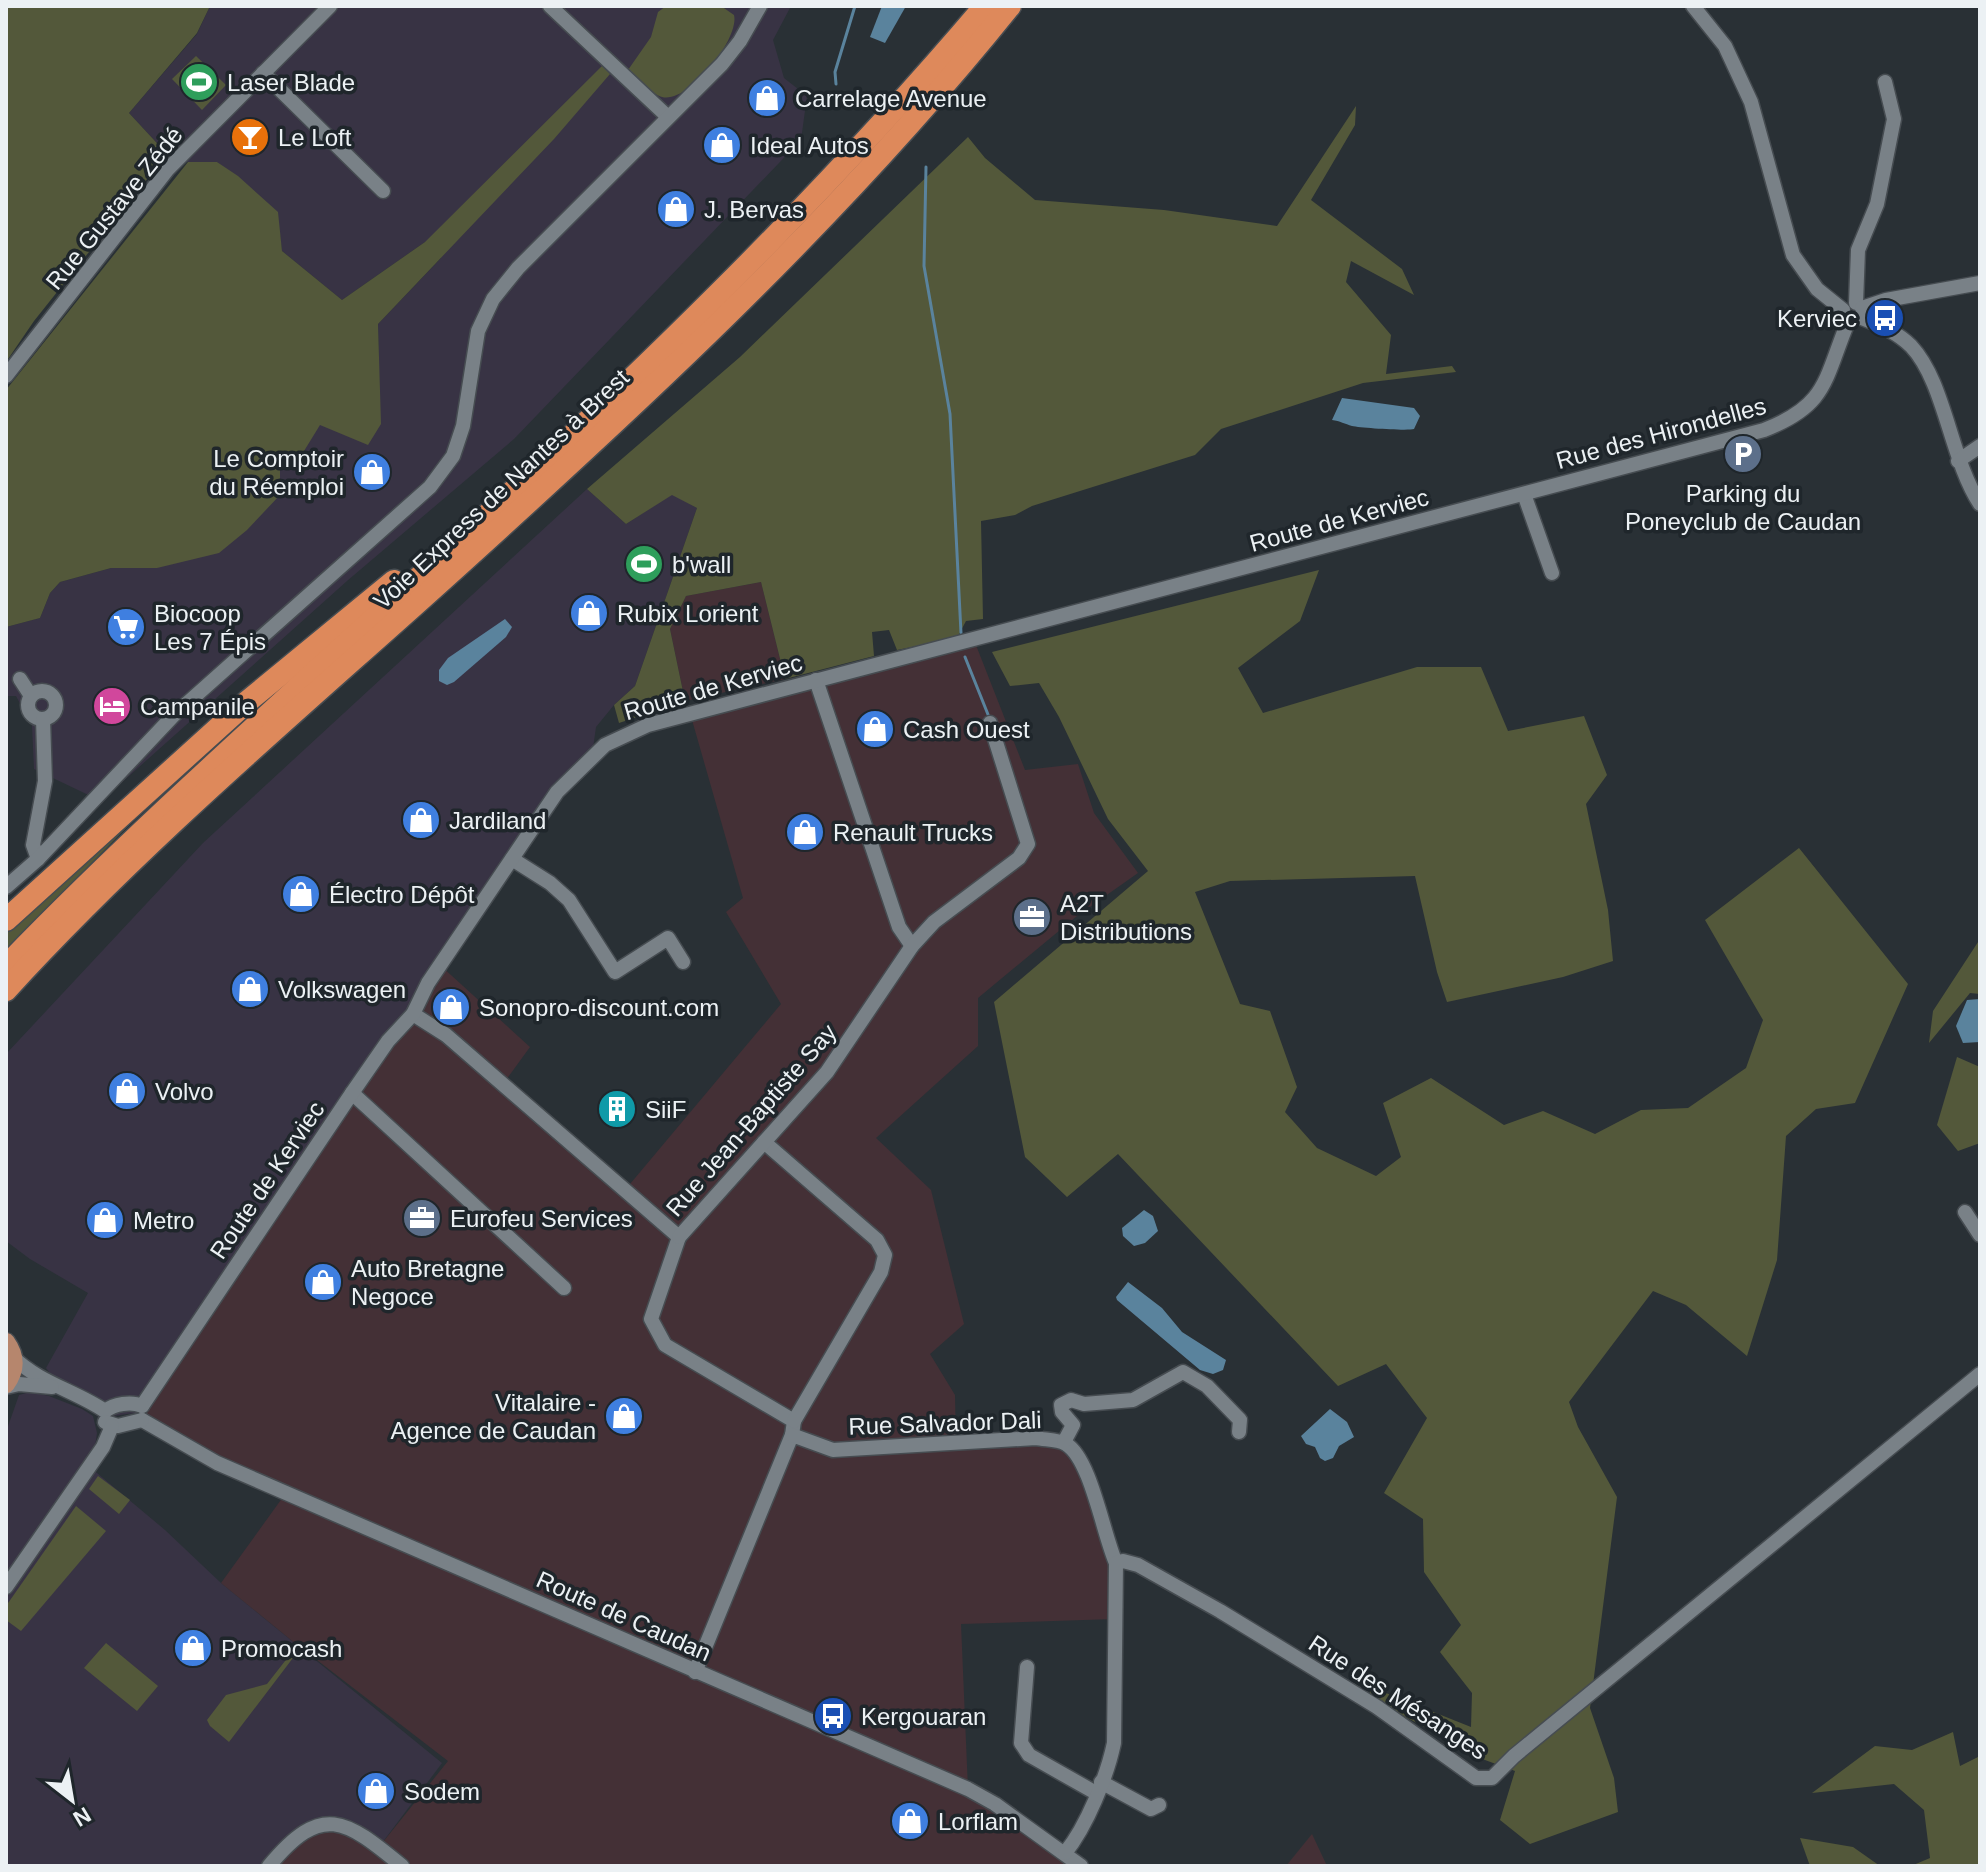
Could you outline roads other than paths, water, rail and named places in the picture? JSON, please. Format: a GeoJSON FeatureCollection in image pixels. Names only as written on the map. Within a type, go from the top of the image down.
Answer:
{"type":"FeatureCollection","features":[{"type":"Feature","properties":{"kind":"highway","name":"Voie Express de Nantes à Brest"},"geometry":{"type":"LineString","coordinates":[[6,966],[154,818],[440,558],[681,331],[873,135],[985,6]]}},
{"type":"Feature","properties":{"kind":"highway","name":"Voie Express de Nantes à Brest"},"geometry":{"type":"LineString","coordinates":[[6,990],[170,825],[621,415],[776,264],[944,85],[1010,6]]}},
{"type":"Feature","properties":{"kind":"highway"},"geometry":{"type":"LineString","coordinates":[[944,85],[972,69],[1028,6]]}},
{"type":"Feature","properties":{"kind":"highway"},"geometry":{"type":"LineString","coordinates":[[6,920],[248,701],[514,479],[541,463]]}},
{"type":"Feature","properties":{"kind":"highway"},"geometry":{"type":"LineString","coordinates":[[6,1008],[156,851],[170,825]]}},
{"type":"Feature","properties":{"kind":"main road"},"geometry":{"type":"LineString","coordinates":[[6,1386],[13,1370],[10,1350]]}},
{"type":"Feature","properties":{"kind":"street","name":"Rue Gustave Zédé"},"geometry":{"type":"LineString","coordinates":[[6,376],[168,169],[330,6]]}},
{"type":"Feature","properties":{"kind":"street"},"geometry":{"type":"LineString","coordinates":[[550,6],[668,117]]}},
{"type":"Feature","properties":{"kind":"street"},"geometry":{"type":"LineString","coordinates":[[1693,6],[1725,46],[1751,102],[1793,255],[1817,289],[1893,332],[1911,346],[1929,370],[1958,461],[1980,504]]}},
{"type":"Feature","properties":{"kind":"street"},"geometry":{"type":"LineString","coordinates":[[6,887],[38,859],[174,715],[430,487],[453,456],[463,426],[478,331],[493,299],[518,268],[722,64],[756,8]]}},
{"type":"Feature","properties":{"kind":"street"},"geometry":{"type":"LineString","coordinates":[[263,73],[383,191]]}},
{"type":"Feature","properties":{"kind":"street","name":"Rue des Hirondelles"},"geometry":{"type":"LineString","coordinates":[[1524,494],[1764,430],[1792,418],[1815,399],[1828,377],[1854,312],[1858,250],[1877,204],[1894,119],[1885,82]]}},
{"type":"Feature","properties":{"kind":"street"},"geometry":{"type":"LineString","coordinates":[[1854,312],[1886,300],[1980,283]]}},
{"type":"Feature","properties":{"kind":"street"},"geometry":{"type":"LineString","coordinates":[[1886,300],[1893,332]]}},
{"type":"Feature","properties":{"kind":"street"},"geometry":{"type":"LineString","coordinates":[[1958,461],[1980,446]]}},
{"type":"Feature","properties":{"kind":"street"},"geometry":{"type":"LineString","coordinates":[[1524,494],[1552,573]]}},
{"type":"Feature","properties":{"kind":"street","name":"Route de Kerviec"},"geometry":{"type":"LineString","coordinates":[[137,1413],[352,1093],[388,1041],[413,1014],[428,983],[557,792],[605,745],[648,725],[1524,494]]}},
{"type":"Feature","properties":{"kind":"street"},"geometry":{"type":"LineString","coordinates":[[20,679],[31,696]]}},
{"type":"Feature","properties":{"kind":"street"},"geometry":{"type":"LineString","coordinates":[[816,680],[899,927],[912,946]]}},
{"type":"Feature","properties":{"kind":"street"},"geometry":{"type":"LineString","coordinates":[[44,691],[55,699],[54,712],[43,719],[30,714],[28,704],[31,696],[44,691]]}},
{"type":"Feature","properties":{"kind":"street"},"geometry":{"type":"LineString","coordinates":[[38,859],[33,845],[45,781],[43,719]]}},
{"type":"Feature","properties":{"kind":"street","name":"Rue Jean-Baptiste Say"},"geometry":{"type":"LineString","coordinates":[[679,1237],[827,1072],[912,946],[934,922],[1019,858],[1028,844],[990,723]]}},
{"type":"Feature","properties":{"kind":"street"},"geometry":{"type":"LineString","coordinates":[[512,859],[550,883],[569,900],[615,972],[668,938],[683,962]]}},
{"type":"Feature","properties":{"kind":"street"},"geometry":{"type":"LineString","coordinates":[[413,1014],[446,1035],[679,1237]]}},
{"type":"Feature","properties":{"kind":"street"},"geometry":{"type":"LineString","coordinates":[[352,1093],[564,1288]]}},
{"type":"Feature","properties":{"kind":"street"},"geometry":{"type":"LineString","coordinates":[[695,1672],[793,1428],[881,1272],[885,1255],[877,1240],[764,1142]]}},
{"type":"Feature","properties":{"kind":"street"},"geometry":{"type":"LineString","coordinates":[[1965,1212],[1980,1235]]}},
{"type":"Feature","properties":{"kind":"street","name":"Rue Salvador Dali"},"geometry":{"type":"LineString","coordinates":[[679,1237],[651,1319],[665,1345],[793,1428],[833,1450],[1036,1438],[1064,1442],[1077,1453],[1087,1472],[1116,1563]]}},
{"type":"Feature","properties":{"kind":"street"},"geometry":{"type":"LineString","coordinates":[[10,1350],[61,1388],[109,1409],[137,1413]]}},
{"type":"Feature","properties":{"kind":"street"},"geometry":{"type":"LineString","coordinates":[[1064,1442],[1073,1425],[1062,1412],[1061,1405],[1071,1400],[1084,1404],[1133,1400],[1183,1372],[1207,1386],[1240,1420],[1239,1432]]}},
{"type":"Feature","properties":{"kind":"street","name":"Rue des Mésanges"},"geometry":{"type":"LineString","coordinates":[[1116,1563],[1123,1561],[1138,1565],[1220,1611],[1377,1707],[1476,1778],[1492,1778],[1514,1756],[1980,1374]]}},
{"type":"Feature","properties":{"kind":"street"},"geometry":{"type":"LineString","coordinates":[[6,1386],[19,1384],[61,1388]]}},
{"type":"Feature","properties":{"kind":"street"},"geometry":{"type":"LineString","coordinates":[[109,1409],[104,1421],[114,1426]]}},
{"type":"Feature","properties":{"kind":"street"},"geometry":{"type":"LineString","coordinates":[[6,1587],[103,1447],[114,1426],[137,1413]]}},
{"type":"Feature","properties":{"kind":"street","name":"Route de Caudan"},"geometry":{"type":"LineString","coordinates":[[137,1413],[217,1463],[968,1789],[995,1804],[1081,1866]]}},
{"type":"Feature","properties":{"kind":"street"},"geometry":{"type":"LineString","coordinates":[[1065,1853],[1084,1824],[1108,1769],[1114,1743],[1116,1563]]}},
{"type":"Feature","properties":{"kind":"street"},"geometry":{"type":"LineString","coordinates":[[1027,1667],[1021,1743],[1029,1755],[1151,1809],[1159,1805]]}},
{"type":"Feature","properties":{"kind":"street"},"geometry":{"type":"LineString","coordinates":[[269,1866],[297,1835],[319,1824],[356,1830],[402,1866]]}},
{"type":"Feature","properties":{"kind":"water"},"geometry":{"type":"Polygon","coordinates":[[[882,6],[906,6],[885,43],[870,37],[882,6]]]}},
{"type":"Feature","properties":{"kind":"water"},"geometry":{"type":"Polygon","coordinates":[[[1342,398],[1414,408],[1420,416],[1414,429],[1352,426],[1332,420],[1342,398]]]}},
{"type":"Feature","properties":{"kind":"water"},"geometry":{"type":"Polygon","coordinates":[[[505,619],[512,627],[506,637],[454,682],[447,685],[439,681],[439,670],[448,658],[505,619]]]}},
{"type":"Feature","properties":{"kind":"water"},"geometry":{"type":"Polygon","coordinates":[[[1980,999],[1980,1042],[1963,1043],[1956,1026],[1967,1000],[1980,999]]]}},
{"type":"Feature","properties":{"kind":"water"},"geometry":{"type":"Polygon","coordinates":[[[1144,1210],[1153,1216],[1158,1231],[1145,1243],[1134,1246],[1123,1236],[1122,1228],[1144,1210]]]}},
{"type":"Feature","properties":{"kind":"water"},"geometry":{"type":"Polygon","coordinates":[[[1128,1282],[1162,1308],[1182,1332],[1226,1360],[1223,1370],[1213,1374],[1200,1370],[1117,1300],[1116,1297],[1128,1282]]]}},
{"type":"Feature","properties":{"kind":"water"},"geometry":{"type":"Polygon","coordinates":[[[1330,1409],[1347,1422],[1354,1437],[1339,1446],[1333,1458],[1325,1461],[1315,1447],[1306,1444],[1301,1436],[1330,1409]]]}},
{"type":"Feature","properties":{"kind":"waterway"},"geometry":{"type":"LineString","coordinates":[[836,84],[835,72],[855,6]]}},
{"type":"Feature","properties":{"kind":"waterway"},"geometry":{"type":"LineString","coordinates":[[926,167],[924,266],[950,414],[961,633]]}},
{"type":"Feature","properties":{"kind":"waterway"},"geometry":{"type":"LineString","coordinates":[[965,657],[989,717]]}},
{"type":"Feature","properties":{"kind":"place","name":"Laser Blade"},"geometry":{"type":"Point","coordinates":[199,82]}},
{"type":"Feature","properties":{"kind":"place","name":"Carrelage Avenue"},"geometry":{"type":"Point","coordinates":[767,98]}},
{"type":"Feature","properties":{"kind":"place","name":"Le Loft"},"geometry":{"type":"Point","coordinates":[250,137]}},
{"type":"Feature","properties":{"kind":"place","name":"Ideal Autos"},"geometry":{"type":"Point","coordinates":[722,145]}},
{"type":"Feature","properties":{"kind":"place","name":"J. Bervas"},"geometry":{"type":"Point","coordinates":[676,209]}},
{"type":"Feature","properties":{"kind":"place","name":"Kerviec"},"geometry":{"type":"Point","coordinates":[1885,318]}},
{"type":"Feature","properties":{"kind":"place","name":"Parking du Poneyclub de Caudan"},"geometry":{"type":"Point","coordinates":[1743,454]}},
{"type":"Feature","properties":{"kind":"place","name":"Le Comptoir du Réemploi"},"geometry":{"type":"Point","coordinates":[372,472]}},
{"type":"Feature","properties":{"kind":"place","name":"b'wall"},"geometry":{"type":"Point","coordinates":[644,564]}},
{"type":"Feature","properties":{"kind":"place","name":"Rubix Lorient"},"geometry":{"type":"Point","coordinates":[589,613]}},
{"type":"Feature","properties":{"kind":"place","name":"Biocoop Les 7 Épis"},"geometry":{"type":"Point","coordinates":[126,627]}},
{"type":"Feature","properties":{"kind":"place","name":"Campanile"},"geometry":{"type":"Point","coordinates":[112,706]}},
{"type":"Feature","properties":{"kind":"place","name":"Cash Ouest"},"geometry":{"type":"Point","coordinates":[875,729]}},
{"type":"Feature","properties":{"kind":"place","name":"Jardiland"},"geometry":{"type":"Point","coordinates":[421,820]}},
{"type":"Feature","properties":{"kind":"place","name":"Renault Trucks"},"geometry":{"type":"Point","coordinates":[805,832]}},
{"type":"Feature","properties":{"kind":"place","name":"Électro Dépôt"},"geometry":{"type":"Point","coordinates":[301,894]}},
{"type":"Feature","properties":{"kind":"place","name":"A2T Distributions"},"geometry":{"type":"Point","coordinates":[1032,917]}},
{"type":"Feature","properties":{"kind":"place","name":"Volkswagen"},"geometry":{"type":"Point","coordinates":[250,989]}},
{"type":"Feature","properties":{"kind":"place","name":"Sonopro-discount.com"},"geometry":{"type":"Point","coordinates":[451,1007]}},
{"type":"Feature","properties":{"kind":"place","name":"Volvo"},"geometry":{"type":"Point","coordinates":[127,1091]}},
{"type":"Feature","properties":{"kind":"place","name":"SiiF"},"geometry":{"type":"Point","coordinates":[617,1109]}},
{"type":"Feature","properties":{"kind":"place","name":"Eurofeu Services"},"geometry":{"type":"Point","coordinates":[422,1218]}},
{"type":"Feature","properties":{"kind":"place","name":"Metro"},"geometry":{"type":"Point","coordinates":[105,1220]}},
{"type":"Feature","properties":{"kind":"place","name":"Auto Bretagne Negoce"},"geometry":{"type":"Point","coordinates":[323,1282]}},
{"type":"Feature","properties":{"kind":"place","name":"Vitalaire - Agence de Caudan"},"geometry":{"type":"Point","coordinates":[624,1416]}},
{"type":"Feature","properties":{"kind":"place","name":"Promocash"},"geometry":{"type":"Point","coordinates":[193,1648]}},
{"type":"Feature","properties":{"kind":"place","name":"Kergouaran"},"geometry":{"type":"Point","coordinates":[833,1716]}},
{"type":"Feature","properties":{"kind":"place","name":"Sodem"},"geometry":{"type":"Point","coordinates":[376,1791]}},
{"type":"Feature","properties":{"kind":"place","name":"Lorflam"},"geometry":{"type":"Point","coordinates":[910,1821]}}]}
